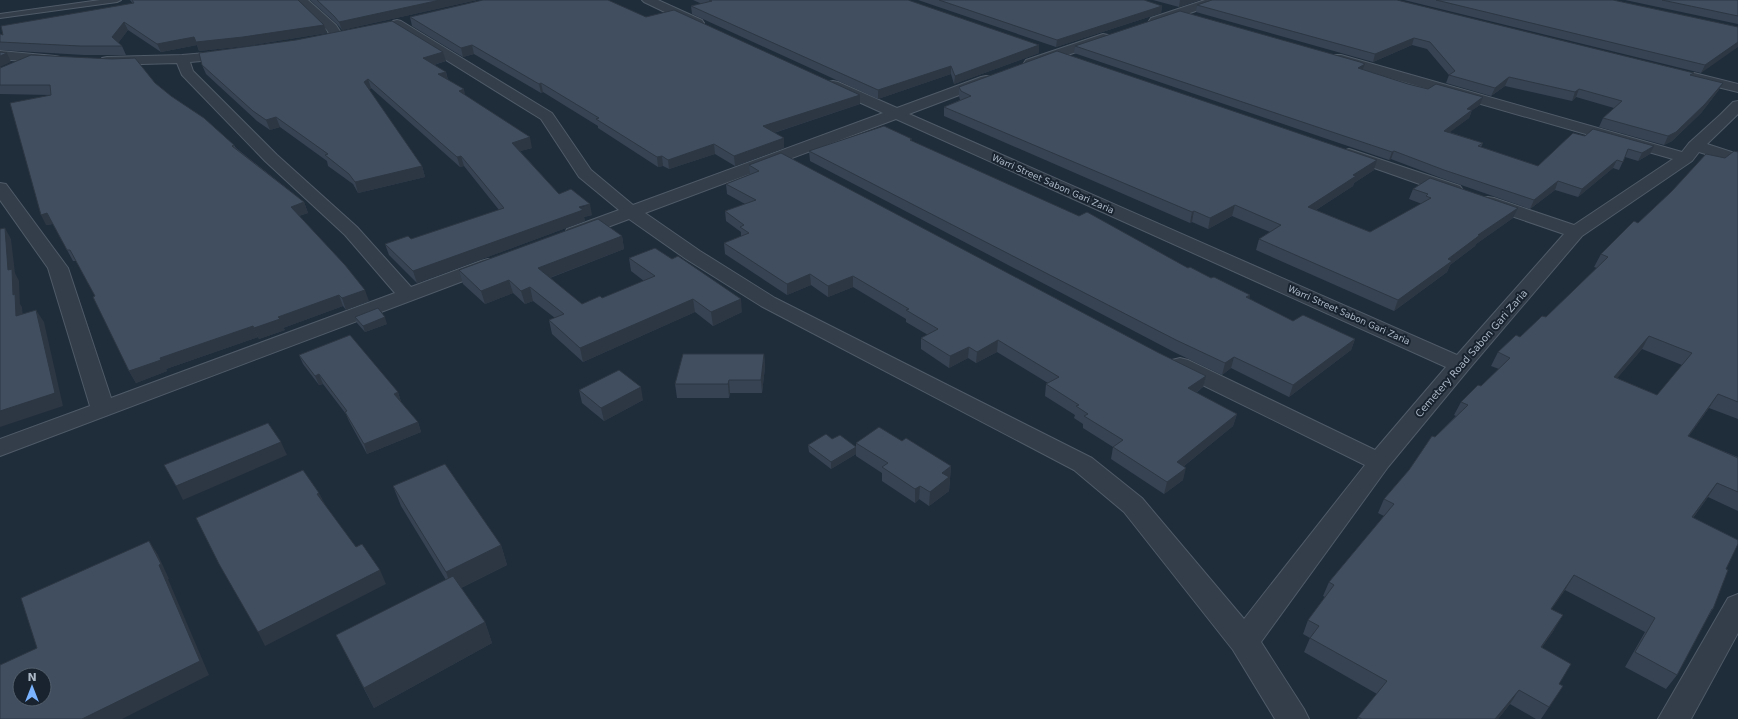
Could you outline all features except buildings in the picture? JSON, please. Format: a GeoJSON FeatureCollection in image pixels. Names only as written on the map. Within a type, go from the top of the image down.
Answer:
{"type":"FeatureCollection","features":[{"type":"Feature","properties":{"kind":"street"},"geometry":{"type":"LineString","coordinates":[[300,0],[332,28],[337,36]]}},
{"type":"Feature","properties":{"kind":"street"},"geometry":{"type":"LineString","coordinates":[[648,0],[712,29]]}},
{"type":"Feature","properties":{"kind":"street"},"geometry":{"type":"LineString","coordinates":[[1143,25],[1217,0]]}},
{"type":"Feature","properties":{"kind":"street"},"geometry":{"type":"LineString","coordinates":[[1158,7],[1203,20]]}},
{"type":"Feature","properties":{"kind":"street"},"geometry":{"type":"LineString","coordinates":[[397,24],[546,116],[585,172],[630,211],[693,255],[768,302],[1083,464],[1133,505],[1244,641],[1293,719]]}},
{"type":"Feature","properties":{"kind":"street"},"geometry":{"type":"LineString","coordinates":[[323,39],[352,33]]}},
{"type":"Feature","properties":{"kind":"street"},"geometry":{"type":"LineString","coordinates":[[556,240],[630,211],[785,156],[1056,53],[1114,34]]}},
{"type":"Feature","properties":{"kind":"street"},"geometry":{"type":"LineString","coordinates":[[1034,46],[1078,61]]}},
{"type":"Feature","properties":{"kind":"street"},"geometry":{"type":"LineString","coordinates":[[98,61],[182,59],[239,53]]}},
{"type":"Feature","properties":{"kind":"street"},"geometry":{"type":"LineString","coordinates":[[0,55],[66,60]]}},
{"type":"Feature","properties":{"kind":"street"},"geometry":{"type":"LineString","coordinates":[[1326,55],[1691,152],[1738,159]]}},
{"type":"Feature","properties":{"kind":"street"},"geometry":{"type":"LineString","coordinates":[[7,70],[34,58]]}},
{"type":"Feature","properties":{"kind":"street"},"geometry":{"type":"LineString","coordinates":[[182,59],[187,72],[270,158],[351,231],[408,296]]}},
{"type":"Feature","properties":{"kind":"street"},"geometry":{"type":"LineString","coordinates":[[1684,74],[1738,88]]}},
{"type":"Feature","properties":{"kind":"street","name":"Warri Street Sabon Gari Zaria"},"geometry":{"type":"LineString","coordinates":[[818,78],[1460,365]]}},
{"type":"Feature","properties":{"kind":"street","name":"Cemetery Road Sabon Gari Zaria"},"geometry":{"type":"LineString","coordinates":[[1244,641],[1373,472],[1379,462],[1460,365],[1576,232],[1691,152],[1729,117],[1738,105]]}},
{"type":"Feature","properties":{"kind":"street"},"geometry":{"type":"LineString","coordinates":[[1335,149],[1576,232]]}},
{"type":"Feature","properties":{"kind":"street"},"geometry":{"type":"LineString","coordinates":[[785,156],[805,166]]}},
{"type":"Feature","properties":{"kind":"street"},"geometry":{"type":"LineString","coordinates":[[0,188],[58,268],[103,410]]}},
{"type":"Feature","properties":{"kind":"street"},"geometry":{"type":"LineString","coordinates":[[0,448],[504,259]]}},
{"type":"Feature","properties":{"kind":"street"},"geometry":{"type":"LineString","coordinates":[[1165,358],[1379,462]]}},
{"type":"Feature","properties":{"kind":"street"},"geometry":{"type":"LineString","coordinates":[[1674,719],[1738,606]]}},
{"type":"Feature","properties":{"kind":"lane"},"geometry":{"type":"LineString","coordinates":[[0,16],[118,0]]}}]}
